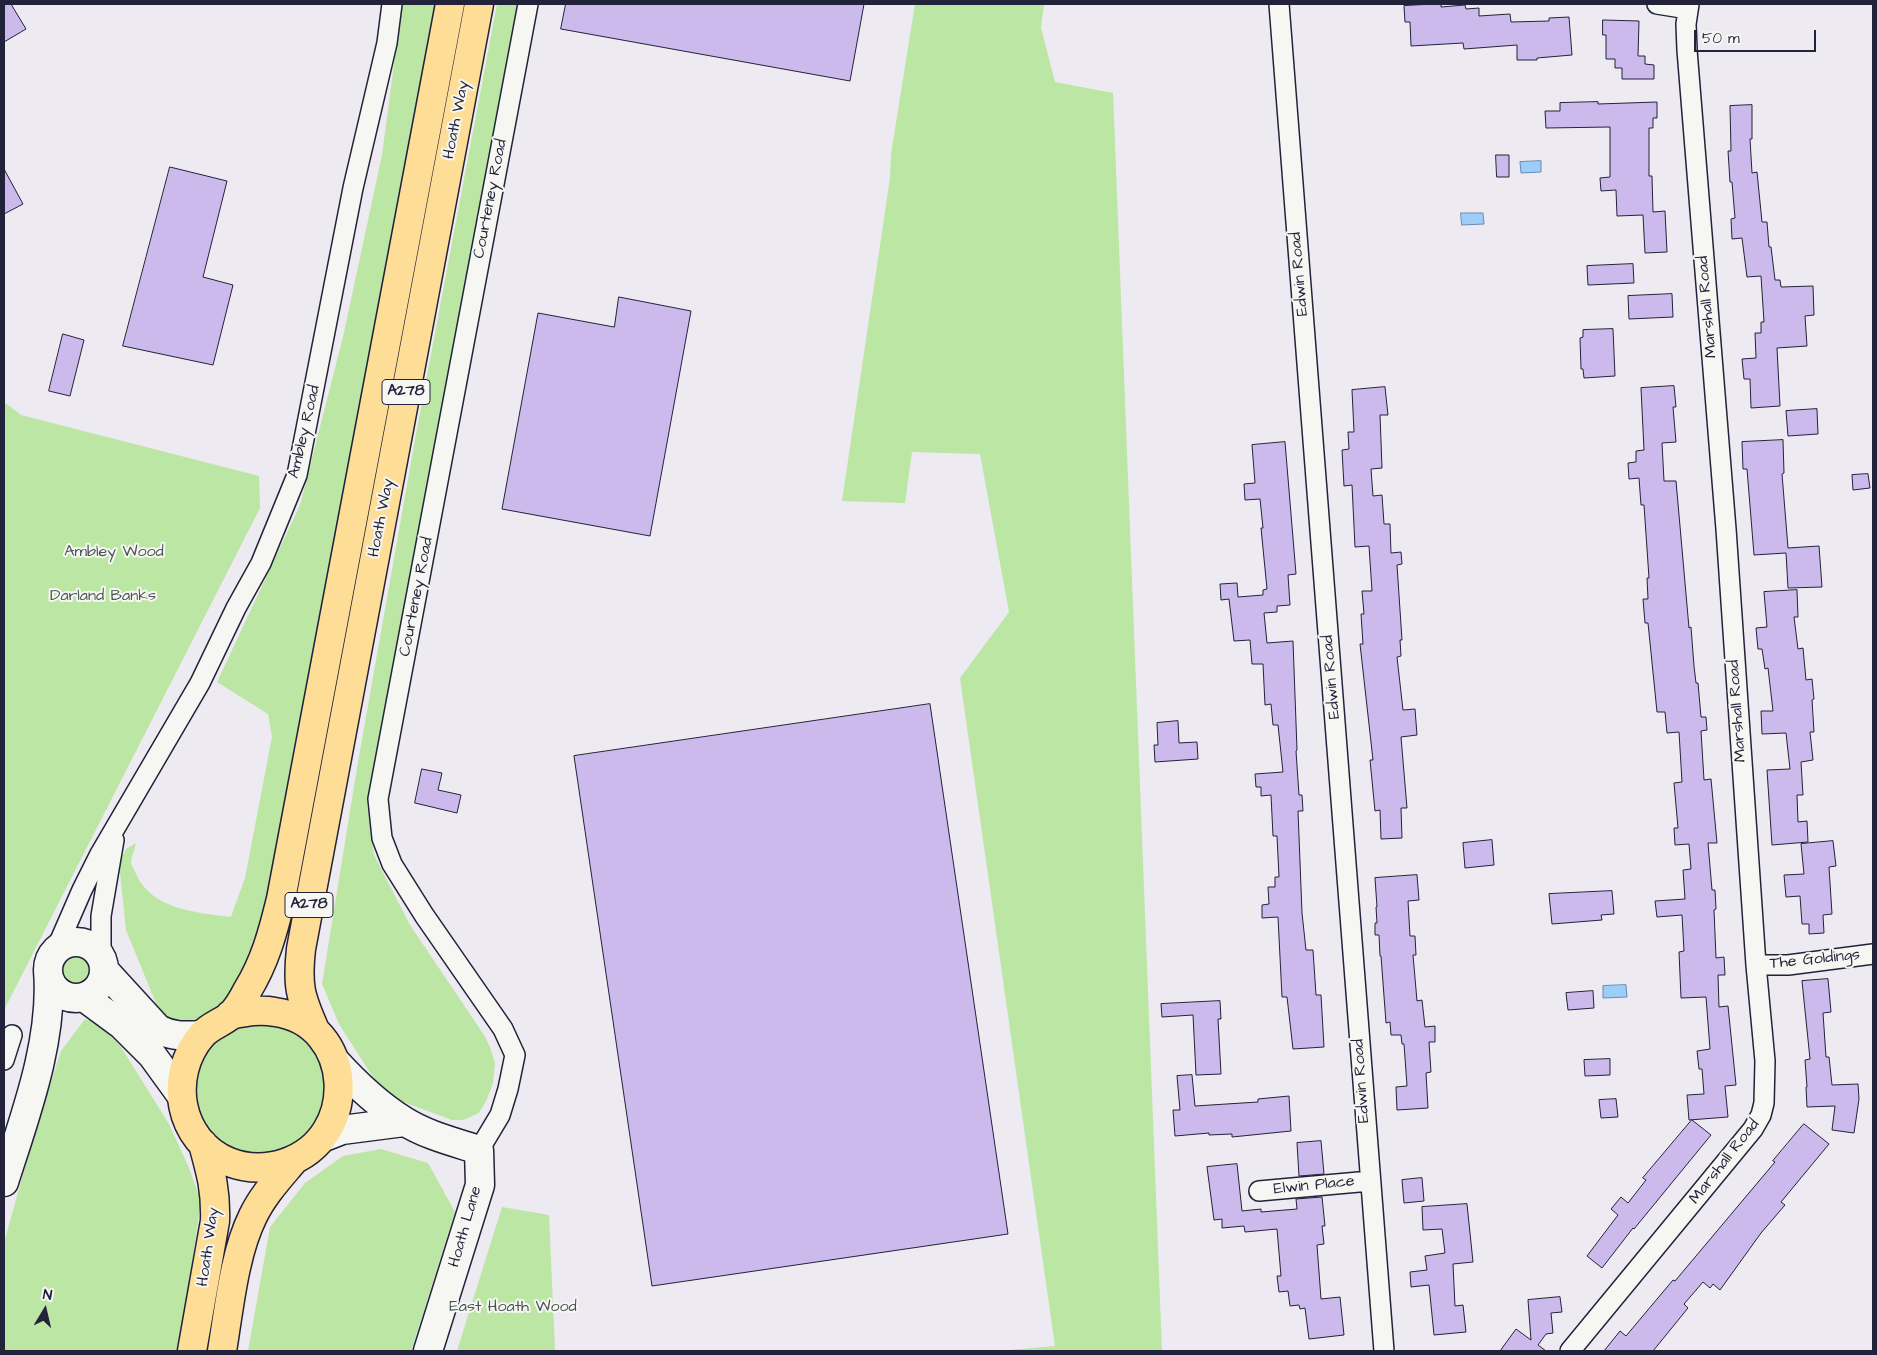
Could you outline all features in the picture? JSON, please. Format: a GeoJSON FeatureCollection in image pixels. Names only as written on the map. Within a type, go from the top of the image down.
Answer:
{"type":"FeatureCollection","features":[{"type":"Feature","properties":{"kind":"main road","name":"Hoath Way"},"geometry":{"type":"LineString","coordinates":[[230,1016],[260,970],[272,938],[281,899],[450,4]]}},
{"type":"Feature","properties":{"kind":"main road","name":"Hoath Way"},"geometry":{"type":"LineString","coordinates":[[315,1030],[299,988],[298,975],[301,949],[479,4]]}},
{"type":"Feature","properties":{"kind":"main road"},"geometry":{"type":"LineString","coordinates":[[250,1011],[275,1012],[296,1018],[315,1030],[335,1061],[339,1081],[335,1111],[324,1137],[310,1150],[294,1160],[275,1167],[256,1168],[242,1166],[215,1154],[203,1144],[190,1126],[181,1095],[185,1063],[192,1048],[202,1035],[212,1026],[230,1016],[250,1011]]}},
{"type":"Feature","properties":{"kind":"main road","name":"Hoath Way"},"geometry":{"type":"LineString","coordinates":[[192,1351],[215,1221],[216,1199],[214,1183],[203,1144]]}},
{"type":"Feature","properties":{"kind":"main road","name":"Hoath Way"},"geometry":{"type":"LineString","coordinates":[[222,1351],[234,1282],[245,1235],[263,1199],[294,1160]]}},
{"type":"Feature","properties":{"kind":"street","name":"Ambley Road"},"geometry":{"type":"LineString","coordinates":[[51,961],[82,890],[117,824],[200,683],[236,608],[261,563],[296,475],[353,188],[387,43],[392,4]]}},
{"type":"Feature","properties":{"kind":"street","name":"Courteney Road"},"geometry":{"type":"LineString","coordinates":[[479,1150],[500,1115],[515,1055],[503,1030],[424,915],[392,864],[382,838],[378,799],[528,4]]}},
{"type":"Feature","properties":{"kind":"street","name":"Edwin Road"},"geometry":{"type":"LineString","coordinates":[[1279,4],[1384,1351]]}},
{"type":"Feature","properties":{"kind":"street"},"geometry":{"type":"LineString","coordinates":[[1657,4],[1689,6]]}},
{"type":"Feature","properties":{"kind":"street","name":"Marshall Road"},"geometry":{"type":"LineString","coordinates":[[1570,1351],[1753,1130],[1762,1115],[1766,1090],[1726,529],[1687,50],[1689,6]]}},
{"type":"Feature","properties":{"kind":"street"},"geometry":{"type":"LineString","coordinates":[[31,1096],[80,998],[93,992],[102,981],[102,916],[117,824]]}},
{"type":"Feature","properties":{"kind":"street"},"geometry":{"type":"LineString","coordinates":[[4,1182],[31,1096],[48,1019],[51,961],[67,944],[76,942],[86,944],[94,949],[103,964],[158,1029],[169,1035],[176,1036],[202,1035]]}},
{"type":"Feature","properties":{"kind":"street","name":"The Goldings"},"geometry":{"type":"LineString","coordinates":[[1756,965],[1788,965],[1873,954]]}},
{"type":"Feature","properties":{"kind":"street"},"geometry":{"type":"LineString","coordinates":[[51,961],[51,982],[58,992],[65,996],[80,998],[122,1025],[152,1055],[181,1095]]}},
{"type":"Feature","properties":{"kind":"street"},"geometry":{"type":"LineString","coordinates":[[4,1060],[12,1035]]}},
{"type":"Feature","properties":{"kind":"street"},"geometry":{"type":"LineString","coordinates":[[335,1061],[355,1082],[404,1122],[444,1139],[479,1150]]}},
{"type":"Feature","properties":{"kind":"street"},"geometry":{"type":"LineString","coordinates":[[324,1137],[342,1130],[404,1122]]}},
{"type":"Feature","properties":{"kind":"street","name":"Hoath Lane"},"geometry":{"type":"LineString","coordinates":[[428,1351],[480,1185],[479,1150]]}},
{"type":"Feature","properties":{"kind":"street","name":"Elwin Place"},"geometry":{"type":"LineString","coordinates":[[1259,1192],[1370,1180]]}},
{"type":"Feature","properties":{"kind":"green space"},"geometry":{"type":"Polygon","coordinates":[[[402,4],[439,4],[266,921],[244,977],[221,1003],[204,1017],[174,1024],[162,1018],[126,930],[119,863],[126,849],[136,843],[131,863],[143,886],[152,895],[164,902],[190,911],[231,917],[245,878],[272,737],[268,714],[217,682],[300,505],[343,337],[382,155],[402,4]]]}},
{"type":"Feature","properties":{"kind":"green space"},"geometry":{"type":"Polygon","coordinates":[[[497,4],[519,4],[443,416],[367,803],[374,855],[410,925],[484,1035],[495,1063],[493,1083],[479,1113],[463,1120],[452,1120],[398,1100],[376,1082],[339,1024],[322,984],[358,762],[416,434],[497,4]]]}},
{"type":"Feature","properties":{"kind":"green space"},"geometry":{"type":"Polygon","coordinates":[[[915,4],[1044,4],[1041,28],[1055,82],[1113,93],[1162,1351],[997,1351],[1055,1346],[960,678],[1009,612],[980,454],[912,452],[905,503],[842,501],[890,178],[891,154],[915,4]]]}},
{"type":"Feature","properties":{"kind":"green space","name":"Ambley Wood"},"geometry":{"type":"Polygon","coordinates":[[[4,402],[21,415],[259,476],[260,508],[4,1010],[4,402]]]}},
{"type":"Feature","properties":{"kind":"green space"},"geometry":{"type":"Polygon","coordinates":[[[76,956],[86,960],[90,970],[86,980],[76,984],[66,980],[62,970],[66,960],[76,956]]]}},
{"type":"Feature","properties":{"kind":"green space"},"geometry":{"type":"Polygon","coordinates":[[[85,1019],[99,1023],[121,1047],[169,1124],[189,1168],[201,1201],[179,1351],[4,1351],[4,1243],[33,1138],[61,1051],[85,1019]]]}},
{"type":"Feature","properties":{"kind":"green space"},"geometry":{"type":"Polygon","coordinates":[[[259,1023],[272,1024],[284,1028],[306,1042],[320,1064],[324,1076],[324,1102],[320,1114],[306,1136],[284,1150],[272,1154],[259,1155],[246,1154],[234,1150],[212,1136],[198,1114],[194,1102],[193,1089],[194,1076],[198,1064],[212,1042],[234,1028],[246,1024],[259,1023]]]}},
{"type":"Feature","properties":{"kind":"green space"},"geometry":{"type":"Polygon","coordinates":[[[381,1149],[428,1163],[455,1212],[411,1351],[248,1351],[270,1227],[305,1183],[343,1156],[381,1149]]]}},
{"type":"Feature","properties":{"kind":"green space","name":"East Hoath Wood"},"geometry":{"type":"Polygon","coordinates":[[[502,1207],[549,1215],[555,1351],[457,1351],[502,1207]]]}},
{"type":"Feature","properties":{"kind":"water"},"geometry":{"type":"Polygon","coordinates":[[[1541,161],[1541,172],[1521,173],[1520,162],[1541,161]]]}},
{"type":"Feature","properties":{"kind":"water"},"geometry":{"type":"Polygon","coordinates":[[[1461,213],[1483,213],[1484,224],[1462,225],[1461,213]]]}},
{"type":"Feature","properties":{"kind":"water"},"geometry":{"type":"Polygon","coordinates":[[[1626,985],[1627,997],[1603,998],[1603,986],[1626,985]]]}},
{"type":"Feature","properties":{"kind":"building"},"geometry":{"type":"Polygon","coordinates":[[[4,4],[11,4],[26,29],[4,42],[4,4]]]}},
{"type":"Feature","properties":{"kind":"building"},"geometry":{"type":"Polygon","coordinates":[[[566,4],[864,4],[850,81],[561,29],[566,4]]]}},
{"type":"Feature","properties":{"kind":"building"},"geometry":{"type":"Polygon","coordinates":[[[1441,4],[1441,7],[1465,5],[1466,9],[1479,8],[1479,16],[1510,14],[1511,22],[1549,21],[1549,18],[1569,17],[1572,55],[1537,58],[1537,60],[1517,60],[1517,45],[1464,49],[1463,43],[1411,46],[1410,22],[1405,22],[1404,6],[1441,4]]]}},
{"type":"Feature","properties":{"kind":"building"},"geometry":{"type":"Polygon","coordinates":[[[1603,20],[1639,21],[1638,56],[1645,56],[1645,64],[1654,65],[1654,79],[1622,79],[1622,68],[1615,68],[1615,59],[1606,59],[1606,35],[1603,35],[1603,20]]]}},
{"type":"Feature","properties":{"kind":"building"},"geometry":{"type":"Polygon","coordinates":[[[1598,102],[1598,104],[1657,102],[1657,118],[1653,118],[1653,128],[1649,128],[1649,176],[1652,176],[1653,212],[1665,211],[1667,252],[1645,253],[1643,215],[1617,216],[1616,190],[1601,191],[1600,178],[1610,177],[1610,127],[1546,128],[1545,111],[1560,111],[1560,103],[1598,102]]]}},
{"type":"Feature","properties":{"kind":"building"},"geometry":{"type":"Polygon","coordinates":[[[1752,105],[1752,139],[1750,139],[1752,173],[1757,172],[1762,222],[1767,222],[1775,280],[1780,280],[1781,287],[1813,286],[1814,315],[1805,316],[1807,346],[1777,348],[1780,406],[1751,408],[1750,379],[1744,379],[1742,359],[1756,358],[1755,333],[1761,333],[1761,322],[1764,322],[1761,276],[1747,277],[1742,238],[1732,239],[1731,219],[1735,218],[1728,151],[1731,151],[1730,106],[1752,105]]]}},
{"type":"Feature","properties":{"kind":"building"},"geometry":{"type":"Polygon","coordinates":[[[1496,155],[1509,155],[1509,177],[1497,177],[1496,155]]]}},
{"type":"Feature","properties":{"kind":"building"},"geometry":{"type":"Polygon","coordinates":[[[170,167],[227,181],[203,277],[233,285],[213,365],[123,346],[170,167]]]}},
{"type":"Feature","properties":{"kind":"building"},"geometry":{"type":"Polygon","coordinates":[[[4,169],[23,204],[4,214],[4,169]]]}},
{"type":"Feature","properties":{"kind":"building"},"geometry":{"type":"Polygon","coordinates":[[[1633,264],[1634,283],[1588,285],[1587,266],[1633,264]]]}},
{"type":"Feature","properties":{"kind":"building"},"geometry":{"type":"Polygon","coordinates":[[[1672,294],[1673,317],[1629,319],[1628,296],[1672,294]]]}},
{"type":"Feature","properties":{"kind":"building"},"geometry":{"type":"Polygon","coordinates":[[[619,297],[691,311],[650,536],[502,509],[538,313],[614,327],[619,297]]]}},
{"type":"Feature","properties":{"kind":"building"},"geometry":{"type":"Polygon","coordinates":[[[1613,329],[1615,376],[1584,378],[1583,369],[1581,369],[1580,338],[1583,337],[1583,330],[1613,329]]]}},
{"type":"Feature","properties":{"kind":"building"},"geometry":{"type":"Polygon","coordinates":[[[63,334],[84,340],[70,396],[49,391],[63,334]]]}},
{"type":"Feature","properties":{"kind":"building"},"geometry":{"type":"Polygon","coordinates":[[[1674,386],[1676,407],[1673,407],[1676,442],[1662,443],[1664,481],[1676,481],[1689,628],[1691,627],[1701,717],[1706,717],[1707,730],[1701,731],[1704,780],[1711,779],[1717,843],[1708,843],[1712,890],[1715,890],[1716,958],[1724,957],[1725,975],[1718,975],[1719,1007],[1728,1006],[1736,1085],[1725,1086],[1728,1117],[1689,1120],[1687,1095],[1704,1094],[1702,1069],[1699,1069],[1697,1051],[1710,1049],[1706,997],[1681,998],[1679,952],[1684,951],[1682,915],[1657,917],[1655,901],[1685,899],[1683,870],[1691,869],[1689,844],[1675,845],[1674,828],[1678,828],[1674,783],[1682,782],[1679,732],[1667,733],[1665,712],[1657,712],[1648,623],[1645,623],[1643,599],[1648,599],[1647,578],[1649,578],[1644,505],[1641,505],[1639,478],[1629,479],[1628,463],[1636,462],[1636,451],[1644,450],[1641,388],[1674,386]]]}},
{"type":"Feature","properties":{"kind":"building"},"geometry":{"type":"Polygon","coordinates":[[[1385,387],[1388,415],[1380,415],[1382,468],[1371,469],[1373,496],[1382,495],[1384,524],[1390,524],[1391,553],[1401,552],[1402,564],[1397,565],[1402,640],[1400,640],[1401,656],[1397,657],[1403,710],[1415,709],[1417,735],[1401,737],[1407,808],[1401,808],[1402,838],[1381,839],[1380,810],[1375,811],[1370,760],[1373,760],[1360,644],[1363,644],[1361,614],[1364,614],[1362,591],[1372,591],[1369,546],[1355,547],[1352,485],[1344,486],[1342,450],[1349,449],[1348,432],[1354,432],[1352,390],[1385,387]]]}},
{"type":"Feature","properties":{"kind":"building"},"geometry":{"type":"Polygon","coordinates":[[[1817,409],[1818,434],[1788,436],[1786,411],[1817,409]]]}},
{"type":"Feature","properties":{"kind":"building"},"geometry":{"type":"Polygon","coordinates":[[[1783,440],[1784,473],[1782,474],[1788,548],[1819,546],[1822,587],[1788,588],[1786,553],[1754,555],[1747,469],[1743,469],[1742,442],[1783,440]]]}},
{"type":"Feature","properties":{"kind":"building"},"geometry":{"type":"Polygon","coordinates":[[[1285,442],[1296,574],[1288,575],[1290,605],[1277,606],[1277,612],[1264,613],[1267,643],[1293,641],[1296,751],[1299,795],[1302,795],[1303,811],[1298,811],[1302,913],[1306,950],[1313,950],[1316,995],[1321,995],[1324,1047],[1293,1049],[1287,997],[1282,997],[1278,917],[1262,918],[1262,905],[1269,904],[1268,887],[1275,887],[1275,877],[1279,877],[1277,836],[1273,836],[1271,795],[1261,796],[1261,787],[1256,787],[1255,774],[1283,772],[1278,725],[1273,725],[1271,704],[1265,705],[1263,664],[1252,664],[1250,640],[1234,641],[1229,599],[1221,600],[1220,584],[1237,583],[1238,597],[1263,595],[1263,590],[1267,589],[1260,499],[1245,500],[1244,484],[1255,483],[1252,445],[1285,442]]]}},
{"type":"Feature","properties":{"kind":"building"},"geometry":{"type":"Polygon","coordinates":[[[1868,474],[1870,488],[1853,490],[1852,475],[1868,474]]]}},
{"type":"Feature","properties":{"kind":"building"},"geometry":{"type":"Polygon","coordinates":[[[1797,590],[1798,617],[1794,617],[1798,649],[1803,648],[1806,680],[1812,679],[1814,699],[1812,700],[1814,732],[1810,732],[1813,760],[1801,762],[1803,795],[1797,795],[1798,822],[1807,821],[1808,842],[1772,845],[1767,770],[1790,769],[1786,733],[1762,734],[1761,711],[1773,711],[1768,668],[1765,669],[1762,649],[1758,649],[1756,628],[1767,627],[1764,592],[1797,590]]]}},
{"type":"Feature","properties":{"kind":"building"},"geometry":{"type":"Polygon","coordinates":[[[930,704],[1008,1234],[652,1286],[574,756],[930,704]]]}},
{"type":"Feature","properties":{"kind":"building"},"geometry":{"type":"Polygon","coordinates":[[[1178,721],[1179,743],[1197,742],[1198,759],[1155,762],[1154,745],[1158,745],[1157,723],[1178,721]]]}},
{"type":"Feature","properties":{"kind":"building"},"geometry":{"type":"Polygon","coordinates":[[[422,769],[442,773],[438,790],[461,795],[457,813],[415,803],[422,769]]]}},
{"type":"Feature","properties":{"kind":"building"},"geometry":{"type":"Polygon","coordinates":[[[1492,840],[1494,865],[1465,868],[1463,843],[1492,840]]]}},
{"type":"Feature","properties":{"kind":"building"},"geometry":{"type":"Polygon","coordinates":[[[1833,841],[1836,866],[1829,867],[1832,914],[1823,915],[1824,933],[1809,934],[1809,924],[1802,924],[1800,896],[1786,897],[1784,875],[1804,874],[1801,844],[1833,841]]]}},
{"type":"Feature","properties":{"kind":"building"},"geometry":{"type":"Polygon","coordinates":[[[1417,875],[1419,900],[1408,901],[1410,936],[1415,936],[1416,955],[1413,955],[1417,1001],[1422,1000],[1425,1027],[1435,1026],[1435,1042],[1429,1042],[1431,1072],[1426,1073],[1428,1108],[1397,1110],[1396,1087],[1407,1086],[1404,1044],[1402,1044],[1401,1035],[1391,1035],[1390,1022],[1386,1023],[1379,935],[1375,935],[1377,907],[1375,878],[1417,875]]]}},
{"type":"Feature","properties":{"kind":"building"},"geometry":{"type":"Polygon","coordinates":[[[1612,891],[1614,914],[1601,915],[1602,920],[1552,924],[1549,894],[1612,891]]]}},
{"type":"Feature","properties":{"kind":"building"},"geometry":{"type":"Polygon","coordinates":[[[1828,979],[1831,1012],[1823,1013],[1826,1057],[1829,1057],[1832,1085],[1858,1084],[1859,1099],[1854,1133],[1832,1130],[1835,1106],[1807,1107],[1805,1060],[1810,1059],[1802,981],[1828,979]]]}},
{"type":"Feature","properties":{"kind":"building"},"geometry":{"type":"Polygon","coordinates":[[[1593,991],[1594,1008],[1568,1010],[1566,993],[1593,991]]]}},
{"type":"Feature","properties":{"kind":"building"},"geometry":{"type":"Polygon","coordinates":[[[1220,1001],[1221,1019],[1218,1019],[1221,1074],[1196,1075],[1193,1015],[1162,1017],[1161,1004],[1220,1001]]]}},
{"type":"Feature","properties":{"kind":"building"},"geometry":{"type":"Polygon","coordinates":[[[1610,1059],[1610,1075],[1585,1076],[1584,1060],[1610,1059]]]}},
{"type":"Feature","properties":{"kind":"building"},"geometry":{"type":"Polygon","coordinates":[[[1192,1075],[1195,1106],[1258,1102],[1258,1099],[1289,1096],[1291,1131],[1232,1137],[1232,1134],[1209,1135],[1209,1133],[1175,1136],[1173,1110],[1180,1110],[1177,1076],[1192,1075]]]}},
{"type":"Feature","properties":{"kind":"building"},"geometry":{"type":"Polygon","coordinates":[[[1616,1099],[1618,1117],[1601,1118],[1599,1100],[1616,1099]]]}},
{"type":"Feature","properties":{"kind":"building"},"geometry":{"type":"Polygon","coordinates":[[[1692,1120],[1711,1135],[1602,1268],[1587,1256],[1618,1215],[1611,1209],[1621,1197],[1628,1203],[1646,1180],[1643,1178],[1692,1120]]]}},
{"type":"Feature","properties":{"kind":"building"},"geometry":{"type":"Polygon","coordinates":[[[1804,1124],[1829,1144],[1781,1202],[1785,1205],[1761,1233],[1720,1290],[1713,1284],[1710,1288],[1703,1282],[1684,1304],[1688,1308],[1653,1351],[1604,1351],[1620,1331],[1626,1336],[1673,1280],[1675,1281],[1775,1162],[1773,1161],[1804,1124]]]}},
{"type":"Feature","properties":{"kind":"building"},"geometry":{"type":"Polygon","coordinates":[[[1321,1141],[1324,1174],[1299,1176],[1297,1143],[1321,1141]]]}},
{"type":"Feature","properties":{"kind":"building"},"geometry":{"type":"Polygon","coordinates":[[[1237,1164],[1242,1211],[1261,1209],[1261,1212],[1297,1209],[1296,1199],[1322,1197],[1325,1226],[1322,1226],[1324,1244],[1317,1245],[1321,1299],[1340,1297],[1344,1335],[1309,1339],[1305,1308],[1300,1309],[1299,1305],[1290,1306],[1288,1291],[1279,1292],[1277,1276],[1281,1276],[1277,1229],[1245,1232],[1244,1226],[1222,1228],[1222,1219],[1214,1220],[1207,1167],[1237,1164]]]}},
{"type":"Feature","properties":{"kind":"building"},"geometry":{"type":"Polygon","coordinates":[[[1422,1178],[1424,1201],[1404,1203],[1402,1180],[1422,1178]]]}},
{"type":"Feature","properties":{"kind":"building"},"geometry":{"type":"Polygon","coordinates":[[[1467,1204],[1473,1262],[1453,1264],[1455,1306],[1463,1305],[1466,1332],[1434,1335],[1429,1285],[1411,1287],[1410,1272],[1427,1270],[1425,1256],[1445,1253],[1442,1229],[1423,1230],[1422,1207],[1467,1204]]]}},
{"type":"Feature","properties":{"kind":"building"},"geometry":{"type":"Polygon","coordinates":[[[1560,1297],[1562,1312],[1551,1313],[1553,1333],[1546,1334],[1538,1345],[1546,1351],[1500,1351],[1516,1329],[1531,1340],[1528,1300],[1560,1297]]]}},
{"type":"Feature","properties":{"kind":"park label","name":"Darland Banks"},"geometry":{"type":"Point","coordinates":[103,597]}}]}
